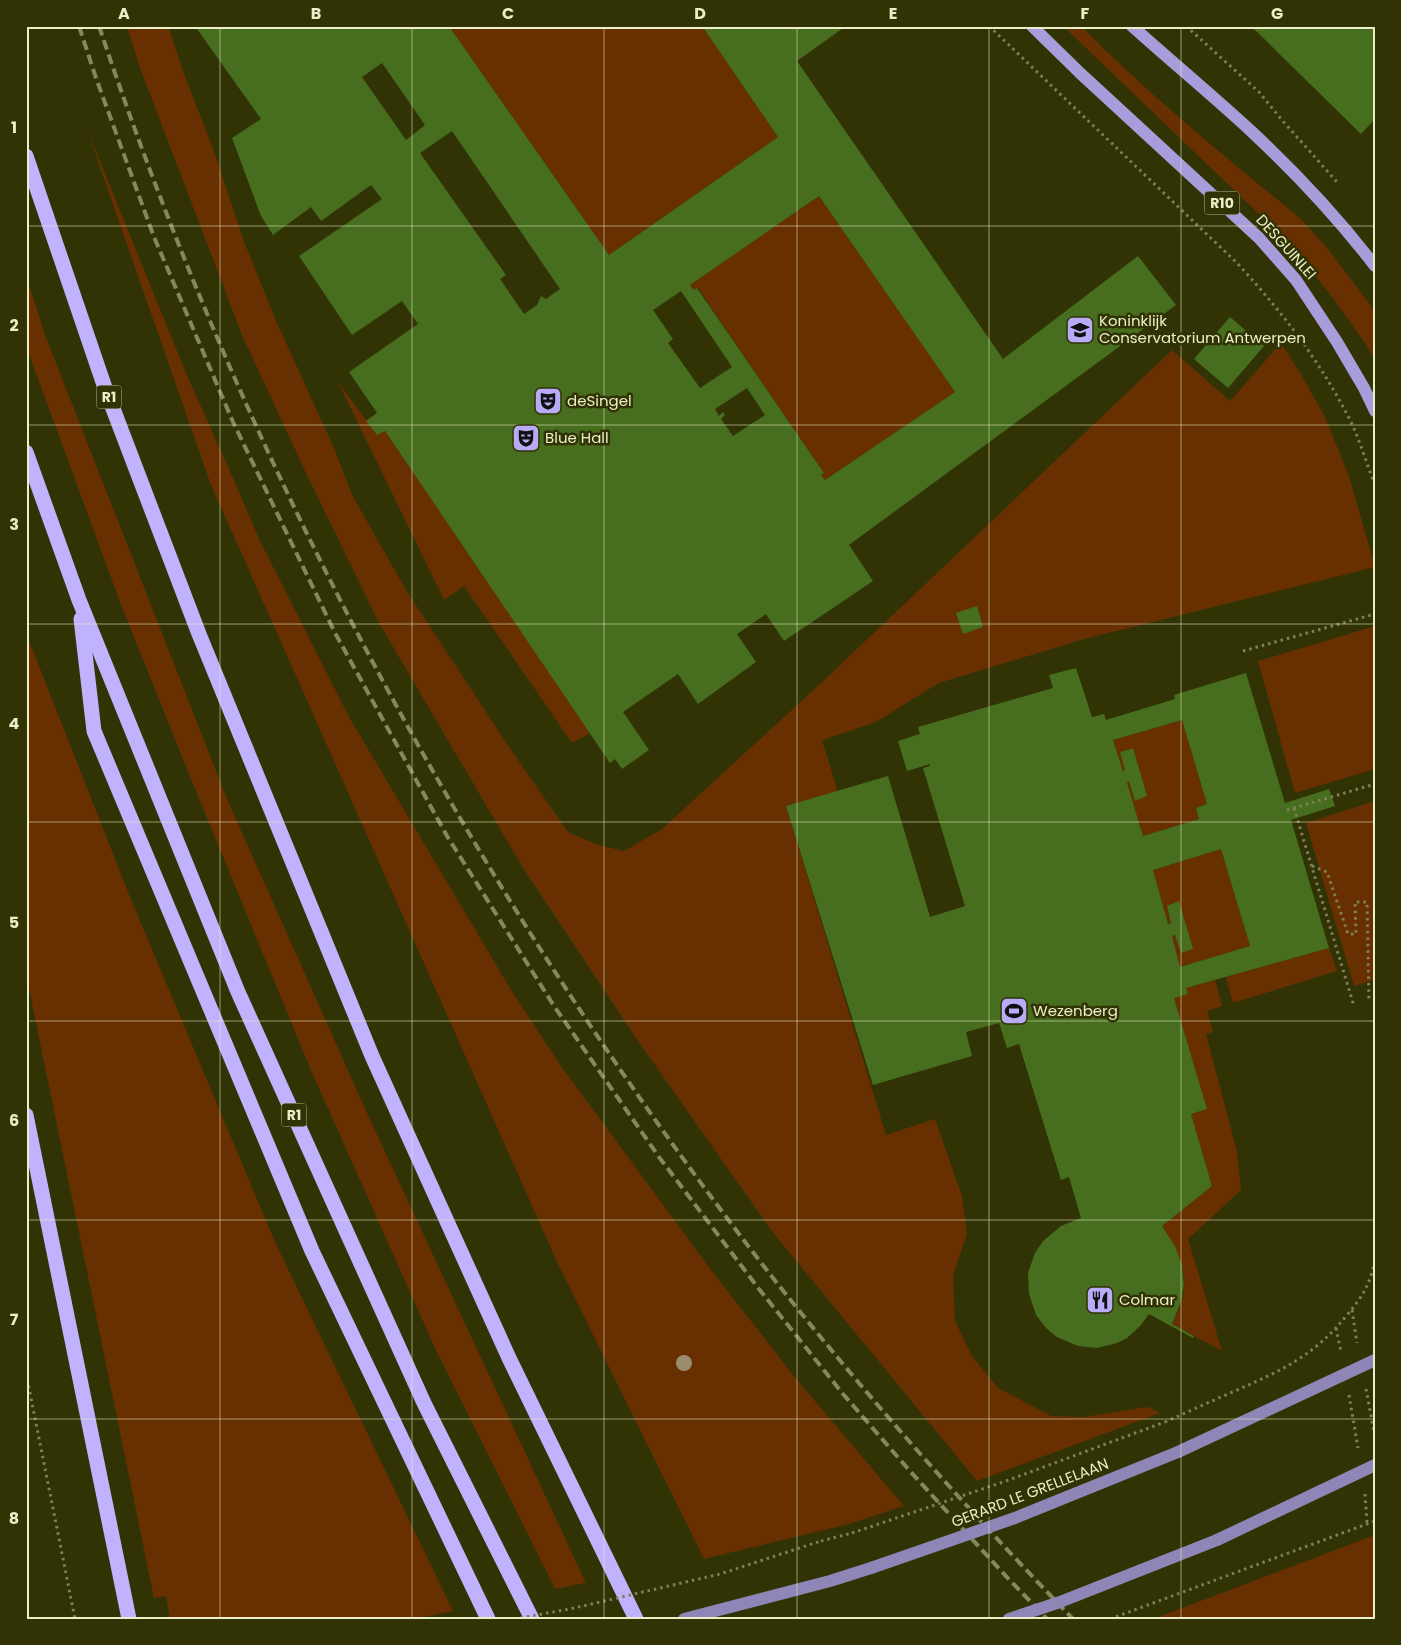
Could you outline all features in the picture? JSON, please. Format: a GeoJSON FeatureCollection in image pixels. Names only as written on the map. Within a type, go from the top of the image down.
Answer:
{"type":"FeatureCollection","features":[{"type":"Feature","properties":{"kind":"highway","name":"R1"},"geometry":{"type":"LineString","coordinates":[[26,156],[104,385],[192,616],[372,1056],[509,1358],[636,1619]]}},
{"type":"Feature","properties":{"kind":"highway","name":"R1"},"geometry":{"type":"LineString","coordinates":[[26,452],[79,600],[242,1001],[424,1403],[532,1619]]}},
{"type":"Feature","properties":{"kind":"highway"},"geometry":{"type":"LineString","coordinates":[[79,600],[94,731],[312,1251],[488,1619]]}},
{"type":"Feature","properties":{"kind":"highway"},"geometry":{"type":"LineString","coordinates":[[26,1115],[129,1619]]}},
{"type":"Feature","properties":{"kind":"main road","name":"DESGUINLEI"},"geometry":{"type":"LineString","coordinates":[[1032,26],[1080,74],[1258,238],[1284,266],[1296,280],[1337,342],[1375,410]]}},
{"type":"Feature","properties":{"kind":"main road"},"geometry":{"type":"LineString","coordinates":[[1132,26],[1252,132],[1293,173],[1375,266]]}},
{"type":"Feature","properties":{"kind":"street","name":"GERARD LE GRELLELAAN"},"geometry":{"type":"LineString","coordinates":[[684,1619],[830,1581],[1015,1518],[1178,1452],[1375,1360]]}},
{"type":"Feature","properties":{"kind":"street"},"geometry":{"type":"LineString","coordinates":[[1009,1619],[1060,1602],[1217,1540],[1375,1466]]}},
{"type":"Feature","properties":{"kind":"path"},"geometry":{"type":"LineString","coordinates":[[989,26],[1230,256],[1274,303],[1317,361],[1352,425],[1375,485]]}},
{"type":"Feature","properties":{"kind":"path"},"geometry":{"type":"LineString","coordinates":[[1186,26],[1259,92],[1280,119],[1341,186]]}},
{"type":"Feature","properties":{"kind":"path"},"geometry":{"type":"LineString","coordinates":[[1243,651],[1375,614]]}},
{"type":"Feature","properties":{"kind":"path"},"geometry":{"type":"LineString","coordinates":[[1287,810],[1375,784]]}},
{"type":"Feature","properties":{"kind":"path"},"geometry":{"type":"LineString","coordinates":[[1294,808],[1354,1006]]}},
{"type":"Feature","properties":{"kind":"path"},"geometry":{"type":"LineString","coordinates":[[1312,866],[1327,872],[1348,934],[1356,934],[1355,902],[1367,902],[1369,1002]]}},
{"type":"Feature","properties":{"kind":"path"},"geometry":{"type":"LineString","coordinates":[[514,1619],[570,1609],[720,1574],[821,1541],[852,1533],[1006,1481],[1165,1422],[1272,1374],[1296,1362],[1317,1347],[1336,1328],[1363,1294],[1373,1279],[1375,1261]]}},
{"type":"Feature","properties":{"kind":"path"},"geometry":{"type":"LineString","coordinates":[[1336,1328],[1363,1472],[1367,1523]]}},
{"type":"Feature","properties":{"kind":"path"},"geometry":{"type":"LineString","coordinates":[[26,1373],[75,1619]]}},
{"type":"Feature","properties":{"kind":"path"},"geometry":{"type":"LineString","coordinates":[[1110,1619],[1375,1520]]}},
{"type":"Feature","properties":{"kind":"shaded area"},"geometry":{"type":"Polygon","coordinates":[[[127,26],[168,26],[187,82],[214,151],[243,239],[276,321],[334,448],[352,495],[406,590],[509,747],[568,832],[598,845],[624,851],[661,830],[819,685],[1172,350],[1230,401],[1281,343],[1325,417],[1349,476],[1375,567],[1084,639],[939,683],[876,722],[822,740],[838,792],[786,806],[886,1135],[935,1119],[962,1196],[967,1234],[953,1275],[955,1321],[972,1356],[998,1388],[1051,1416],[1083,1417],[1148,1407],[1160,1413],[977,1481],[771,1230],[636,1038],[523,868],[379,623],[242,335],[140,68],[127,26]]]}},
{"type":"Feature","properties":{"kind":"shaded area"},"geometry":{"type":"Polygon","coordinates":[[[455,26],[702,26],[778,137],[609,255],[451,29],[455,26]]]}},
{"type":"Feature","properties":{"kind":"shaded area"},"geometry":{"type":"Polygon","coordinates":[[[1063,26],[1081,26],[1160,101],[1300,218],[1328,249],[1375,311],[1375,360],[1327,290],[1284,238],[1063,26]]]}},
{"type":"Feature","properties":{"kind":"shaded area"},"geometry":{"type":"Polygon","coordinates":[[[86,127],[186,373],[259,539],[349,717],[511,990],[561,1066],[711,1270],[797,1380],[904,1506],[849,1524],[704,1559],[558,1264],[211,485],[86,127]]]}},
{"type":"Feature","properties":{"kind":"shaded area"},"geometry":{"type":"Polygon","coordinates":[[[819,196],[955,392],[825,480],[821,475],[824,473],[698,288],[694,290],[690,285],[819,196]]]}},
{"type":"Feature","properties":{"kind":"shaded area"},"geometry":{"type":"Polygon","coordinates":[[[26,275],[45,335],[227,799],[366,1111],[586,1583],[555,1589],[435,1348],[310,1068],[120,602],[26,346],[26,275]]]}},
{"type":"Feature","properties":{"kind":"shaded area"},"geometry":{"type":"Polygon","coordinates":[[[338,382],[377,435],[385,431],[590,733],[572,743],[464,586],[444,600],[338,382]]]}},
{"type":"Feature","properties":{"kind":"shaded area"},"geometry":{"type":"Polygon","coordinates":[[[1375,626],[1375,769],[1295,793],[1258,661],[1375,626]]]}},
{"type":"Feature","properties":{"kind":"shaded area"},"geometry":{"type":"Polygon","coordinates":[[[26,633],[130,897],[275,1242],[453,1611],[415,1619],[170,1619],[166,1596],[154,1598],[26,974],[26,633]]]}},
{"type":"Feature","properties":{"kind":"shaded area"},"geometry":{"type":"Polygon","coordinates":[[[1182,720],[1207,804],[1196,808],[1199,819],[1143,836],[1127,783],[1129,781],[1135,801],[1146,796],[1133,748],[1120,752],[1125,770],[1123,771],[1113,740],[1182,720]]]}},
{"type":"Feature","properties":{"kind":"shaded area"},"geometry":{"type":"Polygon","coordinates":[[[1375,801],[1374,980],[1354,986],[1306,823],[1375,801]]]}},
{"type":"Feature","properties":{"kind":"shaded area"},"geometry":{"type":"Polygon","coordinates":[[[1221,849],[1250,946],[1180,967],[1172,936],[1175,935],[1181,952],[1192,949],[1179,902],[1167,906],[1171,923],[1168,924],[1153,870],[1221,849]]]}},
{"type":"Feature","properties":{"kind":"shaded area"},"geometry":{"type":"Polygon","coordinates":[[[1329,948],[1337,971],[1233,1003],[1226,977],[1329,948]]]}},
{"type":"Feature","properties":{"kind":"shaded area"},"geometry":{"type":"Polygon","coordinates":[[[1215,980],[1222,1006],[1207,1011],[1213,1032],[1206,1034],[1237,1152],[1241,1190],[1188,1239],[1222,1351],[1172,1324],[1180,1306],[1183,1292],[1183,1272],[1173,1244],[1162,1226],[1212,1186],[1191,1114],[1207,1109],[1174,998],[1186,988],[1215,980]]]}},
{"type":"Feature","properties":{"kind":"shaded area"},"geometry":{"type":"Polygon","coordinates":[[[1375,1535],[1375,1619],[1153,1619],[1375,1535]]]}},
{"type":"Feature","properties":{"kind":"building","name":"deSingel"},"geometry":{"type":"Polygon","coordinates":[[[195,26],[455,26],[451,29],[609,255],[778,137],[702,26],[846,26],[797,61],[1003,359],[1138,256],[1176,305],[849,545],[873,581],[784,641],[766,614],[737,634],[756,662],[698,704],[678,674],[623,712],[649,750],[622,769],[615,759],[610,763],[385,431],[377,435],[366,421],[377,413],[349,372],[418,324],[402,301],[352,335],[299,256],[382,199],[371,185],[321,221],[311,207],[273,235],[261,216],[232,138],[261,119],[195,26]],[[382,63],[362,77],[406,140],[425,125],[382,63]],[[452,131],[420,153],[506,275],[500,279],[524,314],[537,305],[541,296],[546,299],[560,289],[452,131]],[[819,196],[690,285],[694,290],[697,288],[824,473],[821,475],[825,480],[955,392],[819,196]],[[681,291],[653,310],[673,339],[668,343],[700,388],[732,367],[681,291]],[[747,388],[715,409],[719,416],[723,412],[725,415],[721,419],[733,436],[765,415],[747,388]]]}},
{"type":"Feature","properties":{"kind":"building"},"geometry":{"type":"Polygon","coordinates":[[[1251,26],[1375,26],[1375,119],[1361,134],[1251,26]]]}},
{"type":"Feature","properties":{"kind":"building"},"geometry":{"type":"Polygon","coordinates":[[[1230,317],[1264,346],[1228,388],[1194,359],[1230,317]]]}},
{"type":"Feature","properties":{"kind":"building"},"geometry":{"type":"Polygon","coordinates":[[[977,606],[983,627],[963,634],[956,613],[977,606]]]}},
{"type":"Feature","properties":{"kind":"building","name":"Wezenberg"},"geometry":{"type":"Polygon","coordinates":[[[1076,668],[1092,717],[1104,714],[1106,720],[1175,699],[1174,695],[1246,673],[1285,803],[1329,789],[1335,806],[1291,820],[1329,948],[1186,988],[1188,994],[1174,998],[1207,1109],[1191,1114],[1212,1186],[1162,1226],[1175,1246],[1182,1265],[1184,1285],[1181,1302],[1172,1324],[1194,1336],[1193,1338],[1149,1314],[1141,1325],[1127,1338],[1117,1343],[1097,1348],[1078,1346],[1057,1337],[1046,1328],[1036,1315],[1029,1294],[1028,1273],[1035,1253],[1043,1241],[1061,1226],[1081,1218],[1069,1177],[1061,1180],[1019,1044],[1007,1048],[999,1023],[966,1032],[972,1056],[873,1085],[786,806],[888,776],[930,917],[965,906],[923,768],[930,766],[930,764],[907,771],[898,741],[920,734],[918,727],[1053,688],[1049,675],[1076,668]],[[1182,720],[1113,740],[1123,771],[1125,770],[1120,752],[1133,748],[1147,796],[1135,801],[1129,781],[1127,783],[1143,836],[1199,819],[1196,808],[1207,804],[1182,720]],[[1221,849],[1153,870],[1168,924],[1171,923],[1167,906],[1179,901],[1193,949],[1181,953],[1175,935],[1172,936],[1180,967],[1250,946],[1221,849]]]}},
{"type":"Feature","properties":{"kind":"railway"},"geometry":{"type":"LineString","coordinates":[[79,26],[154,237],[233,422],[334,631],[447,836],[554,1006],[659,1157],[759,1289],[843,1394],[909,1470],[1047,1619]]}},
{"type":"Feature","properties":{"kind":"railway"},"geometry":{"type":"LineString","coordinates":[[99,26],[159,193],[226,359],[301,521],[383,681],[471,837],[566,989],[667,1136],[773,1278],[919,1452],[1073,1619]]}},
{"type":"Feature","properties":{"kind":"place","name":"Koninklijk Conservatorium Antwerpen"},"geometry":{"type":"Point","coordinates":[1080,330]}},
{"type":"Feature","properties":{"kind":"place","name":"deSingel"},"geometry":{"type":"Point","coordinates":[548,401]}},
{"type":"Feature","properties":{"kind":"place","name":"Blue Hall"},"geometry":{"type":"Point","coordinates":[526,438]}},
{"type":"Feature","properties":{"kind":"place","name":"Wezenberg"},"geometry":{"type":"Point","coordinates":[1014,1011]}},
{"type":"Feature","properties":{"kind":"place","name":"Colmar"},"geometry":{"type":"Point","coordinates":[1100,1300]}}]}
